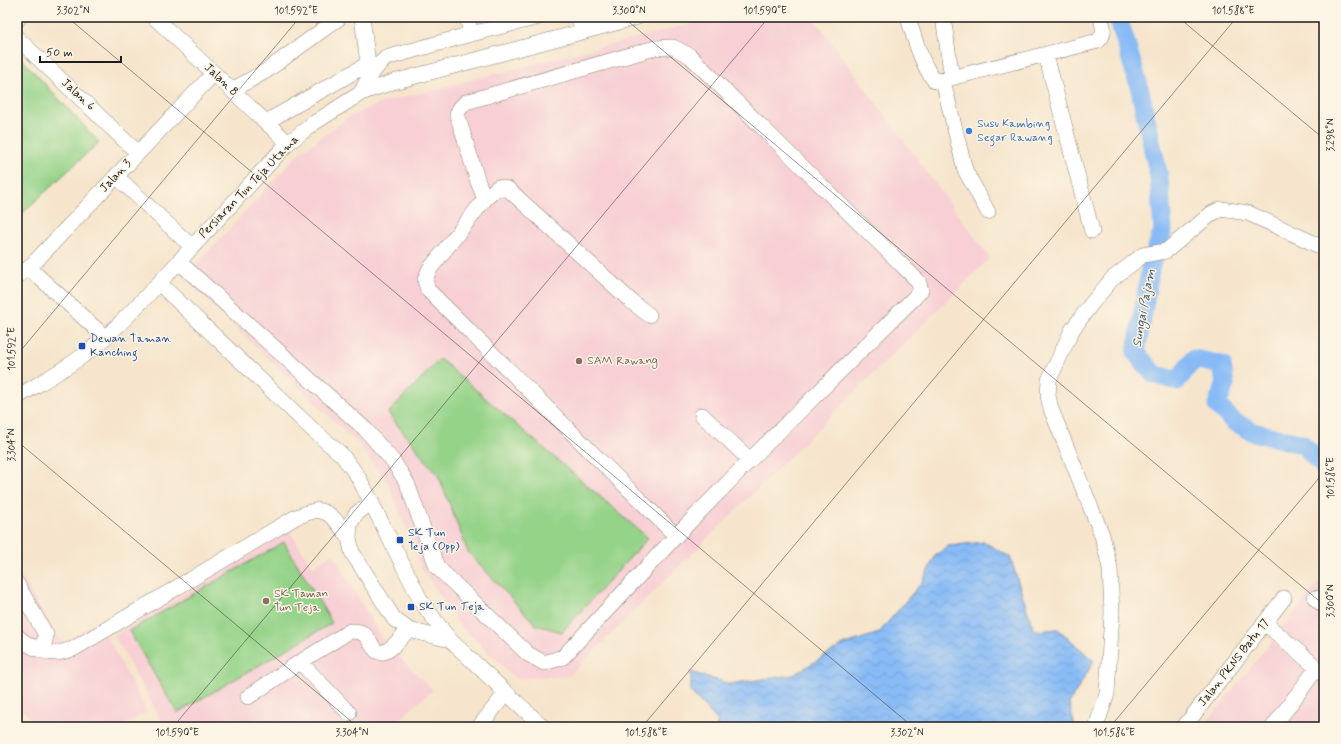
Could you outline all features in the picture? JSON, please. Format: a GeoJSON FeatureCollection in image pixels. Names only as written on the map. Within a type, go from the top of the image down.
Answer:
{"type":"FeatureCollection","features":[{"type":"Feature","properties":{"kind":"street","name":"Jalan 8"},"geometry":{"type":"LineString","coordinates":[[154,17],[288,143]]}},
{"type":"Feature","properties":{"kind":"street"},"geometry":{"type":"LineString","coordinates":[[360,93],[372,65],[362,17]]}},
{"type":"Feature","properties":{"kind":"street"},"geometry":{"type":"LineString","coordinates":[[468,17],[471,34]]}},
{"type":"Feature","properties":{"kind":"street"},"geometry":{"type":"LineString","coordinates":[[266,122],[386,58],[539,17]]}},
{"type":"Feature","properties":{"kind":"street"},"geometry":{"type":"LineString","coordinates":[[578,17],[582,32]]}},
{"type":"Feature","properties":{"kind":"street","name":"Persiaran Tun Teja Utama"},"geometry":{"type":"LineString","coordinates":[[17,397],[86,354],[159,283],[288,143],[314,123],[360,93],[400,80],[638,17]]}},
{"type":"Feature","properties":{"kind":"street"},"geometry":{"type":"LineString","coordinates":[[908,17],[918,48],[929,74],[935,81],[1046,55],[1098,41],[1102,37],[1104,30],[1101,17]]}},
{"type":"Feature","properties":{"kind":"street"},"geometry":{"type":"LineString","coordinates":[[943,17],[948,79],[965,170],[988,212]]}},
{"type":"Feature","properties":{"kind":"street"},"geometry":{"type":"LineString","coordinates":[[232,90],[266,71],[339,18]]}},
{"type":"Feature","properties":{"kind":"street","name":"Jalan 6"},"geometry":{"type":"LineString","coordinates":[[17,38],[138,152]]}},
{"type":"Feature","properties":{"kind":"street"},"geometry":{"type":"LineString","coordinates":[[179,262],[369,434],[393,461],[407,482],[437,567],[528,654],[544,663],[563,657],[676,536],[750,460],[921,290],[918,281],[690,56],[673,47],[655,48],[466,102],[457,114],[478,182],[485,199]]}},
{"type":"Feature","properties":{"kind":"street"},"geometry":{"type":"LineString","coordinates":[[1046,55],[1092,231]]}},
{"type":"Feature","properties":{"kind":"street","name":"Jalan 3"},"geometry":{"type":"LineString","coordinates":[[23,272],[214,73]]}},
{"type":"Feature","properties":{"kind":"street"},"geometry":{"type":"LineString","coordinates":[[116,176],[192,247]]}},
{"type":"Feature","properties":{"kind":"street"},"geometry":{"type":"LineString","coordinates":[[649,315],[632,302],[508,189],[498,187],[485,199],[429,270],[425,280],[428,290],[676,536]]}},
{"type":"Feature","properties":{"kind":"street"},"geometry":{"type":"LineString","coordinates":[[1096,727],[1107,694],[1112,614],[1110,568],[1102,534],[1051,409],[1048,396],[1049,380],[1072,330],[1112,279],[1143,255],[1166,251],[1211,214],[1221,209],[1248,213],[1324,248]]}},
{"type":"Feature","properties":{"kind":"street"},"geometry":{"type":"LineString","coordinates":[[23,272],[105,337]]}},
{"type":"Feature","properties":{"kind":"street"},"geometry":{"type":"LineString","coordinates":[[159,283],[314,431],[341,454],[357,475],[372,502],[421,602],[450,640],[543,727]]}},
{"type":"Feature","properties":{"kind":"street"},"geometry":{"type":"LineString","coordinates":[[702,415],[750,460]]}},
{"type":"Feature","properties":{"kind":"street"},"geometry":{"type":"LineString","coordinates":[[372,502],[356,514],[350,524],[349,538],[352,552],[394,619],[409,630],[450,640]]}},
{"type":"Feature","properties":{"kind":"street"},"geometry":{"type":"LineString","coordinates":[[17,636],[37,649],[56,653],[73,649],[296,517],[309,512],[321,510],[333,518],[349,538]]}},
{"type":"Feature","properties":{"kind":"street"},"geometry":{"type":"LineString","coordinates":[[17,584],[46,635],[45,641],[37,649]]}},
{"type":"Feature","properties":{"kind":"street","name":"Jalan PKNS Batu 17"},"geometry":{"type":"LineString","coordinates":[[1184,727],[1284,598]]}},
{"type":"Feature","properties":{"kind":"street"},"geometry":{"type":"LineString","coordinates":[[1265,623],[1321,671],[1273,727]]}},
{"type":"Feature","properties":{"kind":"street"},"geometry":{"type":"LineString","coordinates":[[248,697],[350,631],[358,631],[366,635],[374,649],[380,652],[387,650],[409,630]]}},
{"type":"Feature","properties":{"kind":"street"},"geometry":{"type":"LineString","coordinates":[[300,662],[349,713]]}},
{"type":"Feature","properties":{"kind":"street"},"geometry":{"type":"LineString","coordinates":[[479,727],[506,693]]}},
{"type":"Feature","properties":{"kind":"shaded area","name":"SAM Rawang"},"geometry":{"type":"Polygon","coordinates":[[[718,17],[813,17],[990,258],[569,676],[516,679],[458,623],[421,567],[389,485],[359,445],[184,278],[297,155],[349,117],[381,103],[718,17]]]}},
{"type":"Feature","properties":{"kind":"shaded area","name":"SK Taman Tun Teja"},"geometry":{"type":"Polygon","coordinates":[[[290,531],[312,567],[333,553],[384,643],[433,690],[390,727],[157,727],[163,724],[114,635],[290,531]]]}},
{"type":"Feature","properties":{"kind":"shaded area"},"geometry":{"type":"Polygon","coordinates":[[[17,571],[63,644],[98,620],[147,712],[121,727],[36,727],[25,712],[17,708],[17,571]]]}},
{"type":"Feature","properties":{"kind":"shaded area"},"geometry":{"type":"Polygon","coordinates":[[[1324,576],[1324,727],[1203,727],[1324,576]]]}},
{"type":"Feature","properties":{"kind":"green space"},"geometry":{"type":"Polygon","coordinates":[[[17,54],[99,142],[17,218],[17,54]]]}},
{"type":"Feature","properties":{"kind":"green space"},"geometry":{"type":"Polygon","coordinates":[[[440,359],[648,538],[562,632],[536,625],[468,552],[439,477],[388,413],[440,359]]]}},
{"type":"Feature","properties":{"kind":"green space"},"geometry":{"type":"Polygon","coordinates":[[[284,542],[332,623],[177,713],[129,631],[284,542]]]}},
{"type":"Feature","properties":{"kind":"water"},"geometry":{"type":"Polygon","coordinates":[[[984,542],[1010,557],[1034,631],[1058,629],[1094,661],[1069,703],[1075,727],[716,727],[718,721],[691,692],[691,672],[729,684],[793,675],[843,645],[879,633],[922,582],[936,555],[948,546],[984,542]]]}},
{"type":"Feature","properties":{"kind":"waterway","name":"Sungai Pajam"},"geometry":{"type":"LineString","coordinates":[[1118,17],[1139,86],[1159,177],[1163,230],[1151,265],[1136,353],[1154,374],[1177,381],[1194,359],[1222,365],[1225,384],[1217,405],[1233,421],[1253,432],[1302,444],[1324,467]]}},
{"type":"Feature","properties":{"kind":"place","name":"Susu Kambing Segar Rawang"},"geometry":{"type":"Point","coordinates":[969,131]}},
{"type":"Feature","properties":{"kind":"place","name":"Dewan Taman Kanching"},"geometry":{"type":"Point","coordinates":[82,346]}},
{"type":"Feature","properties":{"kind":"place","name":"SAM Rawang"},"geometry":{"type":"Point","coordinates":[579,361]}},
{"type":"Feature","properties":{"kind":"place","name":"SK Tun Teja (Opp)"},"geometry":{"type":"Point","coordinates":[400,540]}},
{"type":"Feature","properties":{"kind":"place","name":"SK Taman Tun Teja"},"geometry":{"type":"Point","coordinates":[266,601]}},
{"type":"Feature","properties":{"kind":"place","name":"SK Tun Teja"},"geometry":{"type":"Point","coordinates":[411,607]}}]}
